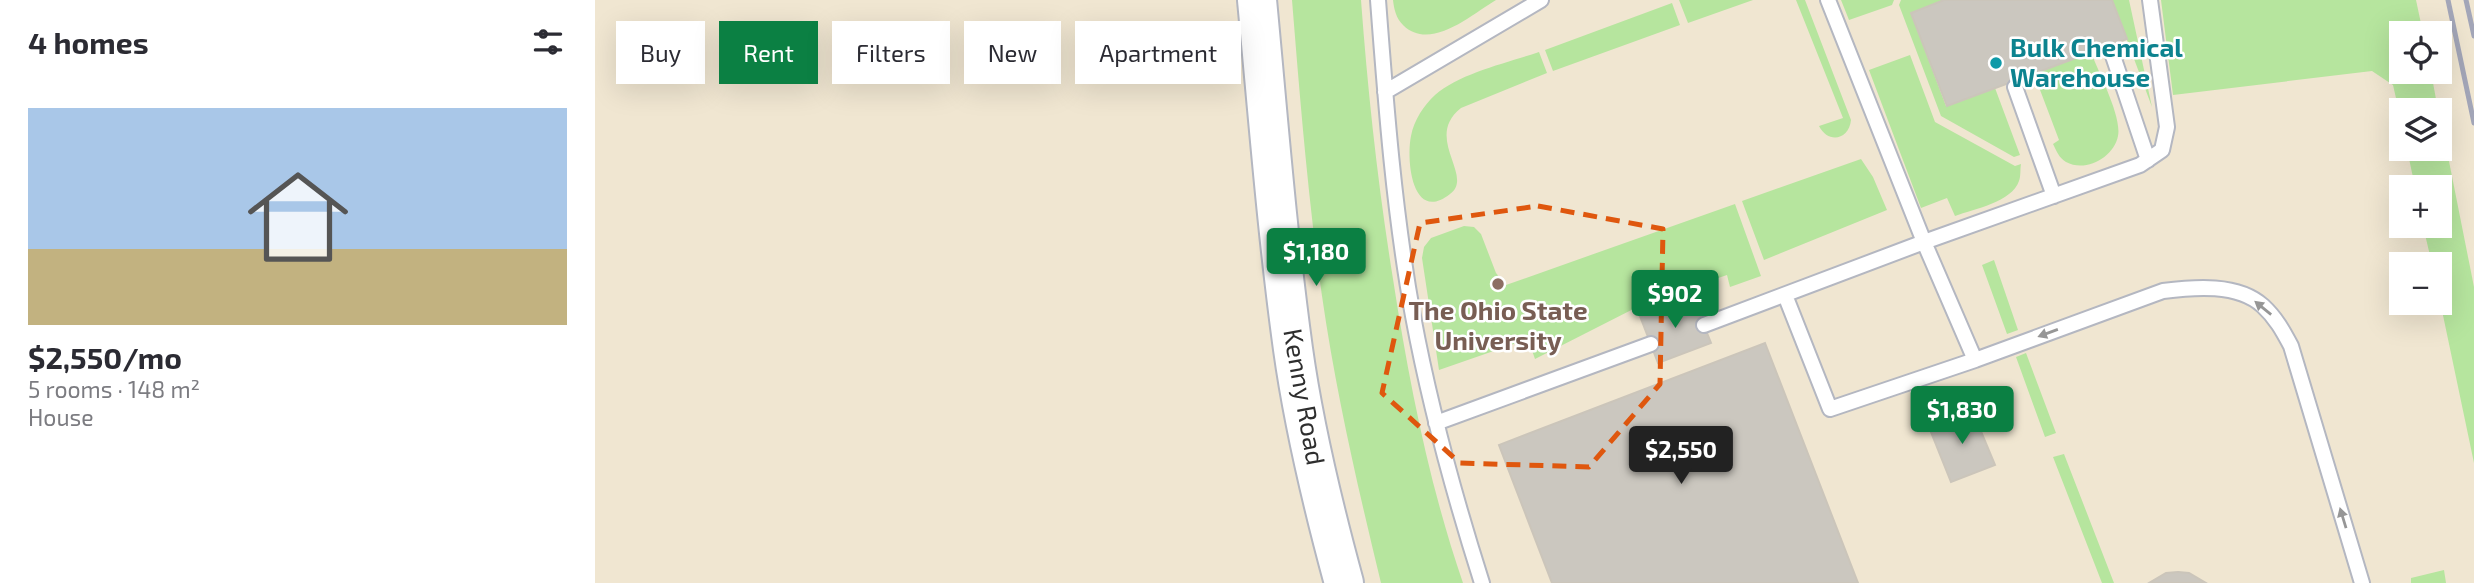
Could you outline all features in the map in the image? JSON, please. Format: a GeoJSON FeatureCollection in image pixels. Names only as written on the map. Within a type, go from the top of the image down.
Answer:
{"type":"FeatureCollection","features":[{"type":"Feature","properties":{"kind":"main road","name":"Kenny Road"},"geometry":{"type":"LineString","coordinates":[[1257,0],[1294,352],[1324,509],[1344,583]]}},
{"type":"Feature","properties":{"kind":"lane"},"geometry":{"type":"LineString","coordinates":[[1378,0],[1397,212],[1413,314],[1456,502],[1482,583]]}},
{"type":"Feature","properties":{"kind":"lane"},"geometry":{"type":"LineString","coordinates":[[1385,92],[1541,0]]}},
{"type":"Feature","properties":{"kind":"lane"},"geometry":{"type":"LineString","coordinates":[[1828,0],[1924,242],[1975,360]]}},
{"type":"Feature","properties":{"kind":"lane"},"geometry":{"type":"LineString","coordinates":[[1704,325],[1924,242],[2140,165],[2162,150],[2167,127],[2151,0]]}},
{"type":"Feature","properties":{"kind":"lane"},"geometry":{"type":"LineString","coordinates":[[2112,53],[2148,160]]}},
{"type":"Feature","properties":{"kind":"lane"},"geometry":{"type":"LineString","coordinates":[[2015,87],[2054,196]]}},
{"type":"Feature","properties":{"kind":"lane"},"geometry":{"type":"LineString","coordinates":[[1785,295],[1830,409],[1975,360],[2163,291],[2217,289],[2260,304],[2277,321],[2291,346],[2362,583]]}},
{"type":"Feature","properties":{"kind":"lane"},"geometry":{"type":"LineString","coordinates":[[1436,423],[1651,344]]}},
{"type":"Feature","properties":{"kind":"highlighted area"},"geometry":{"type":"Polygon","coordinates":[[[1538,206],[1663,229],[1660,384],[1589,467],[1460,463],[1382,393],[1420,223],[1538,206]]]}},
{"type":"Feature","properties":{"kind":"shaded area","name":"The Ohio State University"},"geometry":{"type":"Polygon","coordinates":[[[595,0],[2474,0],[2474,583],[595,583],[595,0]]]}},
{"type":"Feature","properties":{"kind":"green space"},"geometry":{"type":"Polygon","coordinates":[[[1292,0],[1361,0],[1378,175],[1406,356],[1430,470],[1463,583],[1381,583],[1348,440],[1322,296],[1308,185],[1292,0]]]}},
{"type":"Feature","properties":{"kind":"green space"},"geometry":{"type":"Polygon","coordinates":[[[1393,0],[1496,0],[1463,22],[1438,33],[1425,35],[1403,25],[1393,0]]]}},
{"type":"Feature","properties":{"kind":"green space"},"geometry":{"type":"Polygon","coordinates":[[[1679,0],[1753,0],[1688,23],[1679,0]]]}},
{"type":"Feature","properties":{"kind":"green space"},"geometry":{"type":"Polygon","coordinates":[[[1796,0],[1805,0],[1851,120],[1846,132],[1838,137],[1828,135],[1819,126],[1843,118],[1796,0]]]}},
{"type":"Feature","properties":{"kind":"green space"},"geometry":{"type":"Polygon","coordinates":[[[1841,0],[1894,0],[1892,5],[1849,20],[1841,0]]]}},
{"type":"Feature","properties":{"kind":"green space"},"geometry":{"type":"Polygon","coordinates":[[[1901,0],[1944,0],[1911,13],[1946,106],[1995,88],[2020,155],[2014,157],[1941,116],[1899,5],[1901,0]]]}},
{"type":"Feature","properties":{"kind":"green space"},"geometry":{"type":"Polygon","coordinates":[[[2112,0],[2129,0],[2152,107],[2112,0]]]}},
{"type":"Feature","properties":{"kind":"green space"},"geometry":{"type":"Polygon","coordinates":[[[2161,0],[2416,0],[2420,21],[2389,21],[2389,82],[2372,71],[2173,95],[2161,0]]]}},
{"type":"Feature","properties":{"kind":"green space"},"geometry":{"type":"Polygon","coordinates":[[[1672,3],[1680,25],[1553,71],[1545,50],[1672,3]]]}},
{"type":"Feature","properties":{"kind":"green space"},"geometry":{"type":"Polygon","coordinates":[[[1539,52],[1547,73],[1461,108],[1451,120],[1447,144],[1457,177],[1456,186],[1450,194],[1437,201],[1427,201],[1414,185],[1410,147],[1414,124],[1427,103],[1445,87],[1457,81],[1484,69],[1539,52]]]}},
{"type":"Feature","properties":{"kind":"green space"},"geometry":{"type":"Polygon","coordinates":[[[2091,52],[2113,106],[2118,136],[2105,156],[2082,166],[2066,162],[2058,154],[2053,144],[2059,140],[2034,74],[2091,52]]]}},
{"type":"Feature","properties":{"kind":"green space"},"geometry":{"type":"Polygon","coordinates":[[[1910,55],[1935,122],[2015,166],[2021,164],[2019,181],[2009,194],[1991,204],[1955,216],[1947,198],[1921,208],[1869,70],[1910,55]]]}},
{"type":"Feature","properties":{"kind":"green space"},"geometry":{"type":"Polygon","coordinates":[[[2433,84],[2436,98],[2396,98],[2393,85],[2433,84]]]}},
{"type":"Feature","properties":{"kind":"green space"},"geometry":{"type":"Polygon","coordinates":[[[1861,159],[1873,177],[1887,210],[1764,260],[1742,201],[1861,159]]]}},
{"type":"Feature","properties":{"kind":"green space"},"geometry":{"type":"Polygon","coordinates":[[[2410,161],[2449,161],[2452,175],[2412,175],[2410,161]]]}},
{"type":"Feature","properties":{"kind":"green space"},"geometry":{"type":"Polygon","coordinates":[[[2452,176],[2474,287],[2474,463],[2443,315],[2452,315],[2452,252],[2429,252],[2426,238],[2452,238],[2452,176]]]}},
{"type":"Feature","properties":{"kind":"green space"},"geometry":{"type":"Polygon","coordinates":[[[1735,204],[1761,276],[1730,287],[1727,275],[1683,290],[1679,282],[1651,291],[1653,299],[1535,359],[1528,339],[1439,370],[1422,258],[1424,247],[1431,238],[1464,226],[1474,227],[1481,234],[1496,273],[1506,285],[1735,204]]]}},
{"type":"Feature","properties":{"kind":"green space"},"geometry":{"type":"Polygon","coordinates":[[[1994,260],[2018,330],[2007,334],[1982,265],[1994,260]]]}},
{"type":"Feature","properties":{"kind":"green space"},"geometry":{"type":"Polygon","coordinates":[[[2026,353],[2056,433],[2045,437],[2016,357],[2026,353]]]}},
{"type":"Feature","properties":{"kind":"green space"},"geometry":{"type":"Polygon","coordinates":[[[2064,454],[2114,583],[2102,583],[2053,457],[2064,454]]]}},
{"type":"Feature","properties":{"kind":"green space"},"geometry":{"type":"Polygon","coordinates":[[[2444,570],[2446,583],[2411,583],[2411,578],[2444,570]]]}},
{"type":"Feature","properties":{"kind":"building","name":"Bulk Chemical Warehouse"},"geometry":{"type":"Polygon","coordinates":[[[1944,0],[2112,0],[2127,39],[1947,106],[1911,13],[1944,0]]]}},
{"type":"Feature","properties":{"kind":"building"},"geometry":{"type":"Polygon","coordinates":[[[1692,296],[1711,343],[1658,363],[1640,316],[1692,296]]]}},
{"type":"Feature","properties":{"kind":"building"},"geometry":{"type":"Polygon","coordinates":[[[1765,343],[1858,583],[1552,583],[1499,445],[1765,343]]]}},
{"type":"Feature","properties":{"kind":"building"},"geometry":{"type":"Polygon","coordinates":[[[1972,410],[1995,465],[1951,482],[1929,427],[1972,410]]]}},
{"type":"Feature","properties":{"kind":"building"},"geometry":{"type":"Polygon","coordinates":[[[2166,573],[2189,573],[2206,583],[2149,583],[2166,573]]]}},
{"type":"Feature","properties":{"kind":"railway"},"geometry":{"type":"LineString","coordinates":[[2448,0],[2474,123]]}},
{"type":"Feature","properties":{"kind":"railway"},"geometry":{"type":"LineString","coordinates":[[2466,0],[2474,36]]}},
{"type":"Feature","properties":{"kind":"place","name":"Bulk Chemical Warehouse"},"geometry":{"type":"Point","coordinates":[1996,63]}},
{"type":"Feature","properties":{"kind":"place","name":"The Ohio State University"},"geometry":{"type":"Point","coordinates":[1498,284]}}]}
